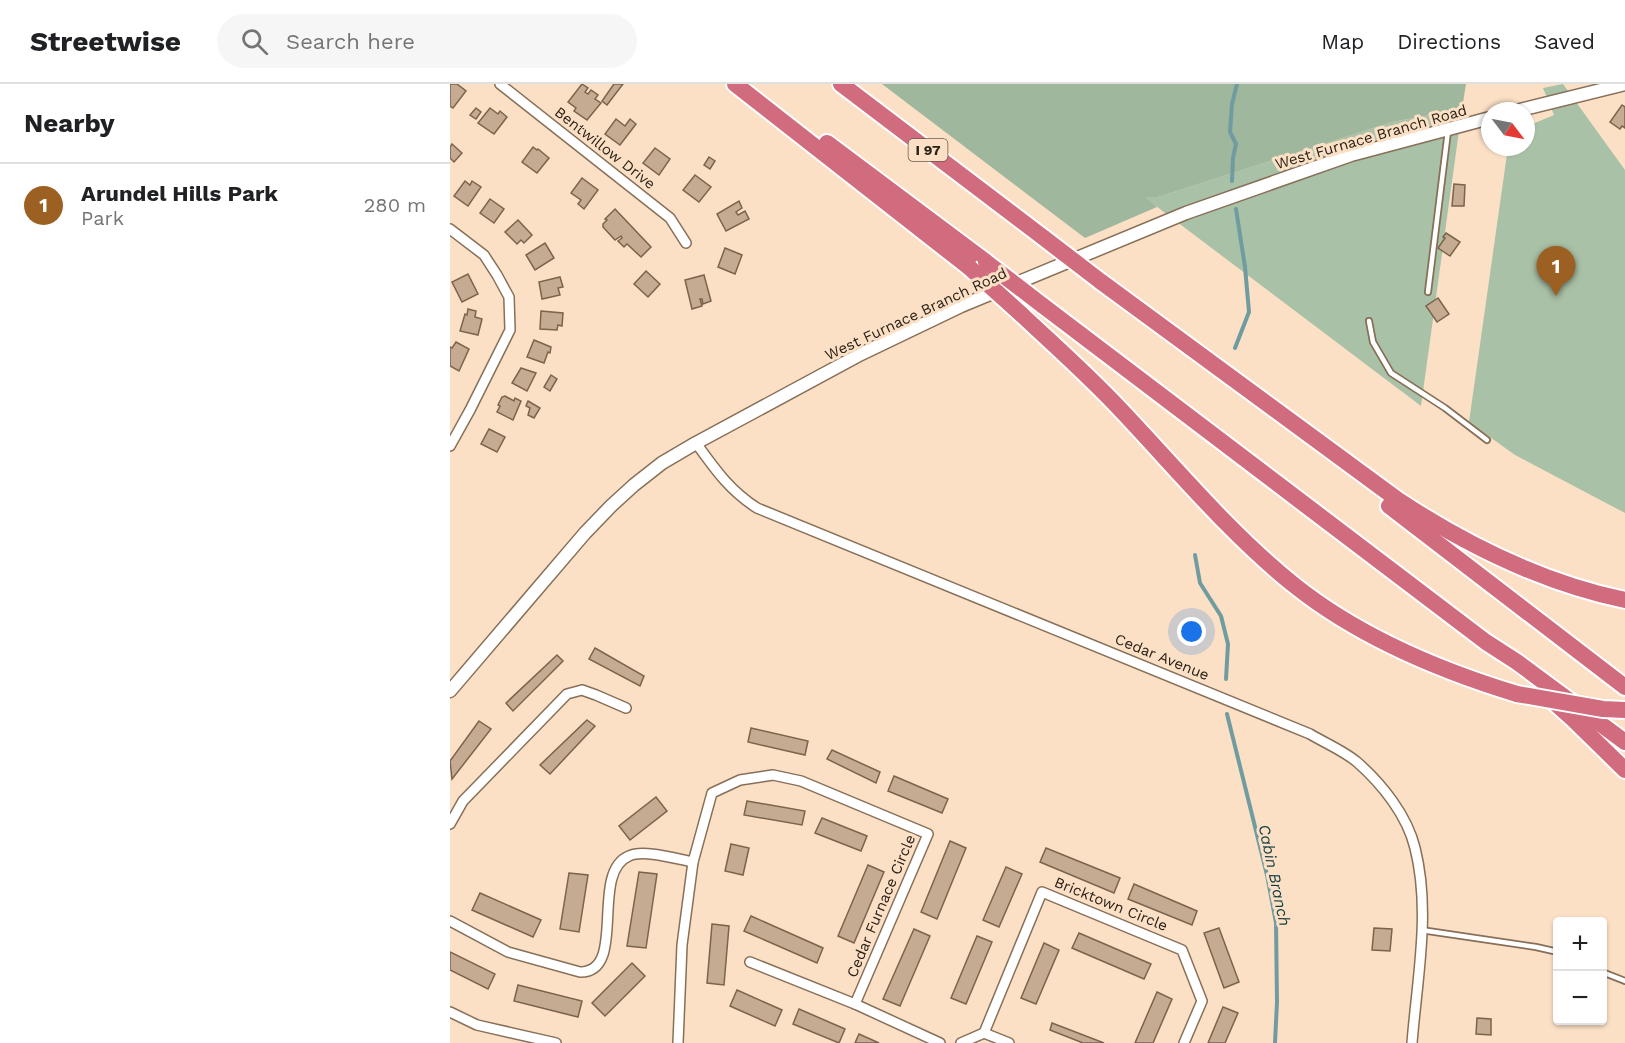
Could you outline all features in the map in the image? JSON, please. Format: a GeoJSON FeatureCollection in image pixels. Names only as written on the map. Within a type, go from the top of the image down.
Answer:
{"type":"FeatureCollection","features":[{"type":"Feature","properties":{"kind":"highway"},"geometry":{"type":"LineString","coordinates":[[735,84],[970,268],[1118,407],[1253,550],[1296,586],[1334,613],[1375,637],[1473,681],[1517,694],[1603,709],[1625,710]]}},
{"type":"Feature","properties":{"kind":"highway"},"geometry":{"type":"LineString","coordinates":[[747,84],[986,262],[1486,642],[1573,719],[1625,770]]}},
{"type":"Feature","properties":{"kind":"highway","name":"I 97"},"geometry":{"type":"LineString","coordinates":[[841,84],[1239,385]]}},
{"type":"Feature","properties":{"kind":"highway"},"geometry":{"type":"LineString","coordinates":[[1239,385],[1398,500],[1463,540],[1510,563],[1559,582],[1625,600]]}},
{"type":"Feature","properties":{"kind":"highway"},"geometry":{"type":"LineString","coordinates":[[1239,385],[1401,516],[1625,687]]}},
{"type":"Feature","properties":{"kind":"highway"},"geometry":{"type":"LineString","coordinates":[[1486,642],[1517,662],[1625,742]]}},
{"type":"Feature","properties":{"kind":"main road"},"geometry":{"type":"LineString","coordinates":[[1535,106],[1625,84]]}},
{"type":"Feature","properties":{"kind":"main road","name":"West Furnace Branch Road"},"geometry":{"type":"LineString","coordinates":[[450,691],[585,533],[611,506],[662,463],[696,443],[861,354],[962,306],[1186,213],[1351,155],[1481,120]]}},
{"type":"Feature","properties":{"kind":"street","name":"Bentwillow Drive"},"geometry":{"type":"LineString","coordinates":[[500,84],[670,219],[686,243]]}},
{"type":"Feature","properties":{"kind":"street"},"geometry":{"type":"LineString","coordinates":[[450,229],[484,255],[497,275],[509,297],[510,330],[450,446]]}},
{"type":"Feature","properties":{"kind":"street","name":"Cedar Avenue"},"geometry":{"type":"LineString","coordinates":[[696,443],[722,479],[739,496],[757,508],[1310,734],[1355,760],[1383,787],[1397,809],[1414,845],[1422,884],[1421,930],[1412,1043]]}},
{"type":"Feature","properties":{"kind":"street"},"geometry":{"type":"LineString","coordinates":[[450,825],[463,801],[567,694],[582,690],[626,708]]}},
{"type":"Feature","properties":{"kind":"street","name":"Cedar Furnace Circle"},"geometry":{"type":"LineString","coordinates":[[678,1043],[682,945],[693,862],[712,793],[740,780],[773,775],[801,781],[928,834],[855,1004]]}},
{"type":"Feature","properties":{"kind":"street"},"geometry":{"type":"LineString","coordinates":[[450,921],[519,956],[580,972],[589,972],[596,968],[606,942],[611,875],[616,864],[630,855],[646,854],[693,862]]}},
{"type":"Feature","properties":{"kind":"street","name":"Bricktown Circle"},"geometry":{"type":"LineString","coordinates":[[984,1033],[1042,892],[1182,950],[1202,1001],[1184,1043]]}},
{"type":"Feature","properties":{"kind":"street"},"geometry":{"type":"LineString","coordinates":[[750,962],[855,1004],[940,1043]]}},
{"type":"Feature","properties":{"kind":"street"},"geometry":{"type":"LineString","coordinates":[[450,1012],[477,1025],[556,1043]]}},
{"type":"Feature","properties":{"kind":"street"},"geometry":{"type":"LineString","coordinates":[[962,1043],[984,1033],[1008,1043]]}},
{"type":"Feature","properties":{"kind":"lane"},"geometry":{"type":"LineString","coordinates":[[1428,292],[1448,129]]}},
{"type":"Feature","properties":{"kind":"lane"},"geometry":{"type":"LineString","coordinates":[[1369,321],[1373,342],[1391,373],[1445,408],[1487,440]]}},
{"type":"Feature","properties":{"kind":"lane"},"geometry":{"type":"LineString","coordinates":[[1421,930],[1553,951]]}},
{"type":"Feature","properties":{"kind":"lane"},"geometry":{"type":"LineString","coordinates":[[1607,974],[1625,981]]}},
{"type":"Feature","properties":{"kind":"green space"},"geometry":{"type":"Polygon","coordinates":[[[882,84],[1466,84],[1462,109],[1392,122],[1158,197],[1145,197],[1157,207],[1085,238],[882,84]]]}},
{"type":"Feature","properties":{"kind":"green space"},"geometry":{"type":"Polygon","coordinates":[[[1563,84],[1625,170],[1625,513],[1515,455],[1469,422],[1507,156],[1535,156],[1535,123],[1554,115],[1543,88],[1563,84]]]}},
{"type":"Feature","properties":{"kind":"green space"},"geometry":{"type":"Polygon","coordinates":[[[1462,109],[1421,406],[1144,197],[1158,197],[1392,122],[1462,109]]]}},
{"type":"Feature","properties":{"kind":"building"},"geometry":{"type":"Polygon","coordinates":[[[450,84],[457,84],[466,91],[453,108],[450,106],[450,84]]]}},
{"type":"Feature","properties":{"kind":"building"},"geometry":{"type":"Polygon","coordinates":[[[582,84],[588,88],[585,92],[588,94],[591,90],[598,95],[595,99],[601,103],[587,120],[574,111],[576,108],[568,102],[582,84]]]}},
{"type":"Feature","properties":{"kind":"building"},"geometry":{"type":"Polygon","coordinates":[[[614,84],[623,84],[607,105],[602,101],[614,84]]]}},
{"type":"Feature","properties":{"kind":"building"},"geometry":{"type":"Polygon","coordinates":[[[1622,105],[1625,107],[1625,128],[1622,126],[1620,129],[1610,122],[1622,105]]]}},
{"type":"Feature","properties":{"kind":"building"},"geometry":{"type":"Polygon","coordinates":[[[476,108],[481,112],[476,119],[470,115],[476,108]]]}},
{"type":"Feature","properties":{"kind":"building"},"geometry":{"type":"Polygon","coordinates":[[[490,108],[498,114],[500,111],[507,117],[494,134],[478,123],[490,108]]]}},
{"type":"Feature","properties":{"kind":"building"},"geometry":{"type":"Polygon","coordinates":[[[616,119],[625,126],[630,119],[636,124],[620,145],[605,134],[616,119]]]}},
{"type":"Feature","properties":{"kind":"building"},"geometry":{"type":"Polygon","coordinates":[[[452,144],[462,153],[454,162],[450,158],[452,144]]]}},
{"type":"Feature","properties":{"kind":"building"},"geometry":{"type":"Polygon","coordinates":[[[533,147],[549,158],[537,173],[522,162],[533,147]]]}},
{"type":"Feature","properties":{"kind":"building"},"geometry":{"type":"Polygon","coordinates":[[[655,148],[670,159],[659,175],[643,163],[655,148]]]}},
{"type":"Feature","properties":{"kind":"building"},"geometry":{"type":"Polygon","coordinates":[[[709,157],[715,161],[710,169],[704,165],[709,157]]]}},
{"type":"Feature","properties":{"kind":"building"},"geometry":{"type":"Polygon","coordinates":[[[695,175],[711,187],[699,202],[683,190],[695,175]]]}},
{"type":"Feature","properties":{"kind":"building"},"geometry":{"type":"Polygon","coordinates":[[[582,178],[598,190],[584,209],[578,204],[581,200],[571,193],[582,178]]]}},
{"type":"Feature","properties":{"kind":"building"},"geometry":{"type":"Polygon","coordinates":[[[465,181],[470,185],[472,181],[481,187],[468,206],[454,196],[465,181]]]}},
{"type":"Feature","properties":{"kind":"building"},"geometry":{"type":"Polygon","coordinates":[[[1454,184],[1465,185],[1464,206],[1452,206],[1454,184]]]}},
{"type":"Feature","properties":{"kind":"building"},"geometry":{"type":"Polygon","coordinates":[[[490,199],[504,209],[494,223],[480,213],[490,199]]]}},
{"type":"Feature","properties":{"kind":"building"},"geometry":{"type":"Polygon","coordinates":[[[739,201],[742,208],[736,212],[738,215],[745,211],[749,219],[726,231],[717,214],[739,201]]]}},
{"type":"Feature","properties":{"kind":"building"},"geometry":{"type":"Polygon","coordinates":[[[615,209],[651,247],[641,257],[627,244],[624,247],[618,241],[622,238],[621,236],[615,240],[603,227],[607,220],[605,219],[615,209]]]}},
{"type":"Feature","properties":{"kind":"building"},"geometry":{"type":"Polygon","coordinates":[[[518,220],[532,235],[524,243],[521,240],[517,244],[505,232],[518,220]]]}},
{"type":"Feature","properties":{"kind":"building"},"geometry":{"type":"Polygon","coordinates":[[[1446,233],[1460,242],[1450,256],[1438,248],[1446,233]]]}},
{"type":"Feature","properties":{"kind":"building"},"geometry":{"type":"Polygon","coordinates":[[[545,243],[554,258],[535,270],[526,255],[545,243]]]}},
{"type":"Feature","properties":{"kind":"building"},"geometry":{"type":"Polygon","coordinates":[[[725,248],[742,255],[735,274],[718,267],[725,248]]]}},
{"type":"Feature","properties":{"kind":"building"},"geometry":{"type":"Polygon","coordinates":[[[646,271],[660,284],[648,297],[634,284],[646,271]]]}},
{"type":"Feature","properties":{"kind":"building"},"geometry":{"type":"Polygon","coordinates":[[[468,274],[478,294],[462,302],[452,282],[468,274]]]}},
{"type":"Feature","properties":{"kind":"building"},"geometry":{"type":"Polygon","coordinates":[[[704,275],[711,301],[703,304],[700,299],[702,306],[692,309],[685,280],[704,275]]]}},
{"type":"Feature","properties":{"kind":"building"},"geometry":{"type":"Polygon","coordinates":[[[560,277],[563,287],[558,288],[560,295],[542,299],[539,282],[560,277]]]}},
{"type":"Feature","properties":{"kind":"building"},"geometry":{"type":"Polygon","coordinates":[[[1438,298],[1449,314],[1437,322],[1426,306],[1438,298]]]}},
{"type":"Feature","properties":{"kind":"building"},"geometry":{"type":"Polygon","coordinates":[[[468,309],[476,311],[475,317],[482,319],[478,335],[460,331],[468,309]]]}},
{"type":"Feature","properties":{"kind":"building"},"geometry":{"type":"Polygon","coordinates":[[[541,311],[563,313],[562,326],[558,325],[557,330],[540,329],[541,311]]]}},
{"type":"Feature","properties":{"kind":"building"},"geometry":{"type":"Polygon","coordinates":[[[534,340],[551,347],[544,363],[527,357],[534,340]]]}},
{"type":"Feature","properties":{"kind":"building"},"geometry":{"type":"Polygon","coordinates":[[[456,342],[469,349],[459,371],[450,366],[450,347],[452,348],[456,342]]]}},
{"type":"Feature","properties":{"kind":"building"},"geometry":{"type":"Polygon","coordinates":[[[521,368],[536,373],[527,391],[512,383],[521,368]]]}},
{"type":"Feature","properties":{"kind":"building"},"geometry":{"type":"Polygon","coordinates":[[[551,375],[557,379],[550,391],[544,387],[551,375]]]}},
{"type":"Feature","properties":{"kind":"building"},"geometry":{"type":"Polygon","coordinates":[[[505,396],[514,401],[515,398],[521,401],[513,420],[497,412],[502,397],[505,396]]]}},
{"type":"Feature","properties":{"kind":"building"},"geometry":{"type":"Polygon","coordinates":[[[528,401],[540,408],[534,418],[528,415],[530,408],[526,406],[528,401]]]}},
{"type":"Feature","properties":{"kind":"building"},"geometry":{"type":"Polygon","coordinates":[[[489,429],[505,437],[497,452],[481,444],[489,429]]]}},
{"type":"Feature","properties":{"kind":"building"},"geometry":{"type":"Polygon","coordinates":[[[595,648],[644,676],[640,686],[589,659],[595,648]]]}},
{"type":"Feature","properties":{"kind":"building"},"geometry":{"type":"Polygon","coordinates":[[[557,655],[563,661],[513,711],[506,703],[557,655]]]}},
{"type":"Feature","properties":{"kind":"building"},"geometry":{"type":"Polygon","coordinates":[[[587,720],[595,726],[550,774],[540,765],[587,720]]]}},
{"type":"Feature","properties":{"kind":"building"},"geometry":{"type":"Polygon","coordinates":[[[479,721],[491,729],[452,779],[450,761],[479,721]]]}},
{"type":"Feature","properties":{"kind":"building"},"geometry":{"type":"Polygon","coordinates":[[[751,728],[808,741],[805,755],[748,742],[751,728]]]}},
{"type":"Feature","properties":{"kind":"building"},"geometry":{"type":"Polygon","coordinates":[[[832,750],[880,772],[876,783],[827,759],[832,750]]]}},
{"type":"Feature","properties":{"kind":"building"},"geometry":{"type":"Polygon","coordinates":[[[894,776],[948,799],[942,813],[888,791],[894,776]]]}},
{"type":"Feature","properties":{"kind":"building"},"geometry":{"type":"Polygon","coordinates":[[[656,797],[667,811],[630,840],[619,826],[656,797]]]}},
{"type":"Feature","properties":{"kind":"building"},"geometry":{"type":"Polygon","coordinates":[[[747,801],[805,811],[802,825],[744,815],[747,801]]]}},
{"type":"Feature","properties":{"kind":"building"},"geometry":{"type":"Polygon","coordinates":[[[822,818],[867,836],[861,851],[815,833],[822,818]]]}},
{"type":"Feature","properties":{"kind":"building"},"geometry":{"type":"Polygon","coordinates":[[[950,841],[966,848],[937,919],[921,912],[950,841]]]}},
{"type":"Feature","properties":{"kind":"building"},"geometry":{"type":"Polygon","coordinates":[[[731,844],[749,848],[743,875],[725,871],[731,844]]]}},
{"type":"Feature","properties":{"kind":"building"},"geometry":{"type":"Polygon","coordinates":[[[1046,848],[1120,878],[1114,893],[1040,862],[1046,848]]]}},
{"type":"Feature","properties":{"kind":"building"},"geometry":{"type":"Polygon","coordinates":[[[868,865],[884,872],[854,943],[838,936],[868,865]]]}},
{"type":"Feature","properties":{"kind":"building"},"geometry":{"type":"Polygon","coordinates":[[[1006,867],[1022,874],[999,927],[983,920],[1006,867]]]}},
{"type":"Feature","properties":{"kind":"building"},"geometry":{"type":"Polygon","coordinates":[[[639,872],[657,874],[646,948],[627,946],[639,872]]]}},
{"type":"Feature","properties":{"kind":"building"},"geometry":{"type":"Polygon","coordinates":[[[569,873],[588,875],[579,932],[560,929],[569,873]]]}},
{"type":"Feature","properties":{"kind":"building"},"geometry":{"type":"Polygon","coordinates":[[[1134,884],[1197,911],[1192,925],[1128,899],[1134,884]]]}},
{"type":"Feature","properties":{"kind":"building"},"geometry":{"type":"Polygon","coordinates":[[[480,893],[541,920],[533,937],[472,910],[480,893]]]}},
{"type":"Feature","properties":{"kind":"building"},"geometry":{"type":"Polygon","coordinates":[[[751,916],[823,948],[817,963],[744,931],[751,916]]]}},
{"type":"Feature","properties":{"kind":"building"},"geometry":{"type":"Polygon","coordinates":[[[712,924],[729,926],[724,985],[707,983],[712,924]]]}},
{"type":"Feature","properties":{"kind":"building"},"geometry":{"type":"Polygon","coordinates":[[[1219,928],[1239,982],[1224,988],[1204,933],[1219,928]]]}},
{"type":"Feature","properties":{"kind":"building"},"geometry":{"type":"Polygon","coordinates":[[[1374,928],[1392,929],[1390,951],[1372,950],[1374,928]]]}},
{"type":"Feature","properties":{"kind":"building"},"geometry":{"type":"Polygon","coordinates":[[[914,929],[930,936],[900,1006],[883,999],[914,929]]]}},
{"type":"Feature","properties":{"kind":"building"},"geometry":{"type":"Polygon","coordinates":[[[1079,933],[1151,964],[1144,979],[1072,948],[1079,933]]]}},
{"type":"Feature","properties":{"kind":"building"},"geometry":{"type":"Polygon","coordinates":[[[977,936],[992,942],[966,1004],[951,998],[977,936]]]}},
{"type":"Feature","properties":{"kind":"building"},"geometry":{"type":"Polygon","coordinates":[[[1044,943],[1059,950],[1036,1004],[1021,998],[1044,943]]]}},
{"type":"Feature","properties":{"kind":"building"},"geometry":{"type":"Polygon","coordinates":[[[450,952],[495,974],[488,989],[450,970],[450,952]]]}},
{"type":"Feature","properties":{"kind":"building"},"geometry":{"type":"Polygon","coordinates":[[[632,963],[645,976],[605,1016],[592,1003],[632,963]]]}},
{"type":"Feature","properties":{"kind":"building"},"geometry":{"type":"Polygon","coordinates":[[[518,985],[582,1001],[578,1017],[514,1001],[518,985]]]}},
{"type":"Feature","properties":{"kind":"building"},"geometry":{"type":"Polygon","coordinates":[[[737,990],[782,1010],[775,1026],[730,1006],[737,990]]]}},
{"type":"Feature","properties":{"kind":"building"},"geometry":{"type":"Polygon","coordinates":[[[1157,992],[1172,999],[1153,1043],[1135,1043],[1157,992]]]}},
{"type":"Feature","properties":{"kind":"building"},"geometry":{"type":"Polygon","coordinates":[[[1223,1007],[1238,1013],[1225,1043],[1208,1043],[1223,1007]]]}},
{"type":"Feature","properties":{"kind":"building"},"geometry":{"type":"Polygon","coordinates":[[[799,1009],[845,1029],[839,1043],[793,1024],[799,1009]]]}},
{"type":"Feature","properties":{"kind":"building"},"geometry":{"type":"Polygon","coordinates":[[[1477,1018],[1491,1019],[1491,1035],[1476,1034],[1477,1018]]]}},
{"type":"Feature","properties":{"kind":"building"},"geometry":{"type":"Polygon","coordinates":[[[1052,1023],[1104,1043],[1083,1043],[1050,1030],[1052,1023]]]}},
{"type":"Feature","properties":{"kind":"building"},"geometry":{"type":"Polygon","coordinates":[[[859,1034],[879,1043],[855,1043],[859,1034]]]}},
{"type":"Feature","properties":{"kind":"waterway","name":"Cabin Branch"},"geometry":{"type":"LineString","coordinates":[[1232,181],[1236,144],[1230,132],[1232,104],[1237,84]]}},
{"type":"Feature","properties":{"kind":"waterway","name":"Cabin Branch"},"geometry":{"type":"LineString","coordinates":[[1235,348],[1249,312],[1236,209]]}},
{"type":"Feature","properties":{"kind":"waterway","name":"Cabin Branch"},"geometry":{"type":"LineString","coordinates":[[1195,555],[1200,583],[1221,616],[1228,644],[1226,679]]}},
{"type":"Feature","properties":{"kind":"waterway","name":"Cabin Branch"},"geometry":{"type":"LineString","coordinates":[[1227,714],[1267,875],[1276,923],[1275,1043]]}},
{"type":"Feature","properties":{"kind":"place","name":"Arundel Hills Park"},"geometry":{"type":"Point","coordinates":[1556,296]}}]}
